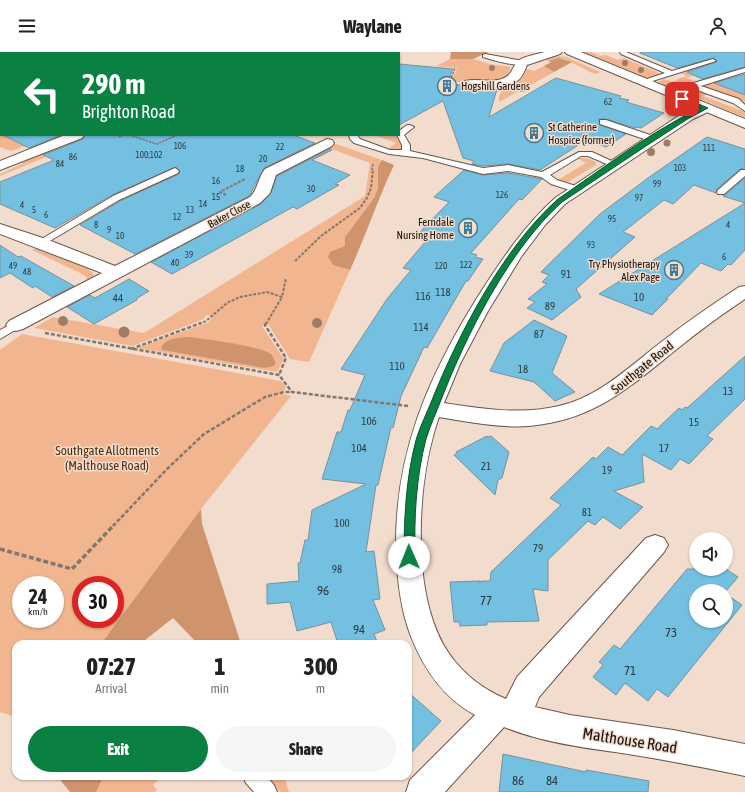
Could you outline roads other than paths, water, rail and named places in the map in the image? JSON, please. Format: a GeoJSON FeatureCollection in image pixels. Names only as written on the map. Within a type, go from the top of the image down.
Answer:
{"type":"FeatureCollection","features":[{"type":"Feature","properties":{"kind":"street"},"geometry":{"type":"LineString","coordinates":[[469,84],[486,85],[505,82],[514,78],[523,63],[556,52]]}},
{"type":"Feature","properties":{"kind":"street"},"geometry":{"type":"LineString","coordinates":[[571,52],[745,124]]}},
{"type":"Feature","properties":{"kind":"street","name":"Malthouse Road"},"geometry":{"type":"LineString","coordinates":[[706,108],[688,116],[576,189],[548,212],[527,236],[502,272],[452,360],[421,438],[414,473],[409,528],[410,571],[416,611],[422,630],[441,668],[456,684],[474,699],[507,713],[570,730],[696,750],[745,760]]}},
{"type":"Feature","properties":{"kind":"street"},"geometry":{"type":"LineString","coordinates":[[0,166],[75,136]]}},
{"type":"Feature","properties":{"kind":"street","name":"Baker Close"},"geometry":{"type":"LineString","coordinates":[[16,325],[255,200],[265,189],[270,172],[327,143]]}},
{"type":"Feature","properties":{"kind":"street"},"geometry":{"type":"LineString","coordinates":[[0,229],[116,273]]}},
{"type":"Feature","properties":{"kind":"street","name":"Southgate Road"},"geometry":{"type":"LineString","coordinates":[[432,409],[517,419],[541,417],[582,407],[603,397],[622,384],[697,323],[745,291]]}},
{"type":"Feature","properties":{"kind":"street"},"geometry":{"type":"LineString","coordinates":[[422,792],[491,720],[507,713],[522,697],[528,687],[655,545]]}},
{"type":"Feature","properties":{"kind":"lane"},"geometry":{"type":"LineString","coordinates":[[623,53],[671,73]]}},
{"type":"Feature","properties":{"kind":"lane"},"geometry":{"type":"LineString","coordinates":[[485,56],[523,63]]}},
{"type":"Feature","properties":{"kind":"lane"},"geometry":{"type":"LineString","coordinates":[[643,82],[713,61]]}},
{"type":"Feature","properties":{"kind":"lane"},"geometry":{"type":"LineString","coordinates":[[670,94],[744,70]]}},
{"type":"Feature","properties":{"kind":"lane"},"geometry":{"type":"LineString","coordinates":[[505,82],[522,89]]}},
{"type":"Feature","properties":{"kind":"lane"},"geometry":{"type":"LineString","coordinates":[[693,86],[736,101],[745,109]]}},
{"type":"Feature","properties":{"kind":"lane"},"geometry":{"type":"LineString","coordinates":[[603,122],[653,139]]}},
{"type":"Feature","properties":{"kind":"lane"},"geometry":{"type":"LineString","coordinates":[[406,153],[406,145],[400,134],[410,127]]}},
{"type":"Feature","properties":{"kind":"lane"},"geometry":{"type":"LineString","coordinates":[[353,136],[357,141],[389,152],[406,153],[443,160],[483,171],[508,168],[543,175],[554,182],[576,189]]}},
{"type":"Feature","properties":{"kind":"lane"},"geometry":{"type":"LineString","coordinates":[[543,175],[579,154],[589,154],[614,164]]}},
{"type":"Feature","properties":{"kind":"lane"},"geometry":{"type":"LineString","coordinates":[[40,243],[116,198],[175,171]]}},
{"type":"Feature","properties":{"kind":"lane"},"geometry":{"type":"LineString","coordinates":[[721,192],[744,172]]}},
{"type":"Feature","properties":{"kind":"lane"},"geometry":{"type":"LineString","coordinates":[[735,180],[745,184]]}},
{"type":"Feature","properties":{"kind":"lane"},"geometry":{"type":"LineString","coordinates":[[0,334],[16,325]]}},
{"type":"Feature","properties":{"kind":"lane"},"geometry":{"type":"LineString","coordinates":[[256,780],[267,792]]}},
{"type":"Feature","properties":{"kind":"place","name":"Hogshill Gardens"},"geometry":{"type":"Point","coordinates":[447,86]}},
{"type":"Feature","properties":{"kind":"place","name":"St Catherine Hospice (former)"},"geometry":{"type":"Point","coordinates":[534,133]}},
{"type":"Feature","properties":{"kind":"place","name":"Ferndale Nursing Home"},"geometry":{"type":"Point","coordinates":[468,228]}},
{"type":"Feature","properties":{"kind":"place","name":"Try Physiotherapy Alex Page"},"geometry":{"type":"Point","coordinates":[674,270]}},
{"type":"Feature","properties":{"kind":"park label","name":"Southgate Allotments (Malthouse Road)"},"geometry":{"type":"Point","coordinates":[107,458]}}]}
